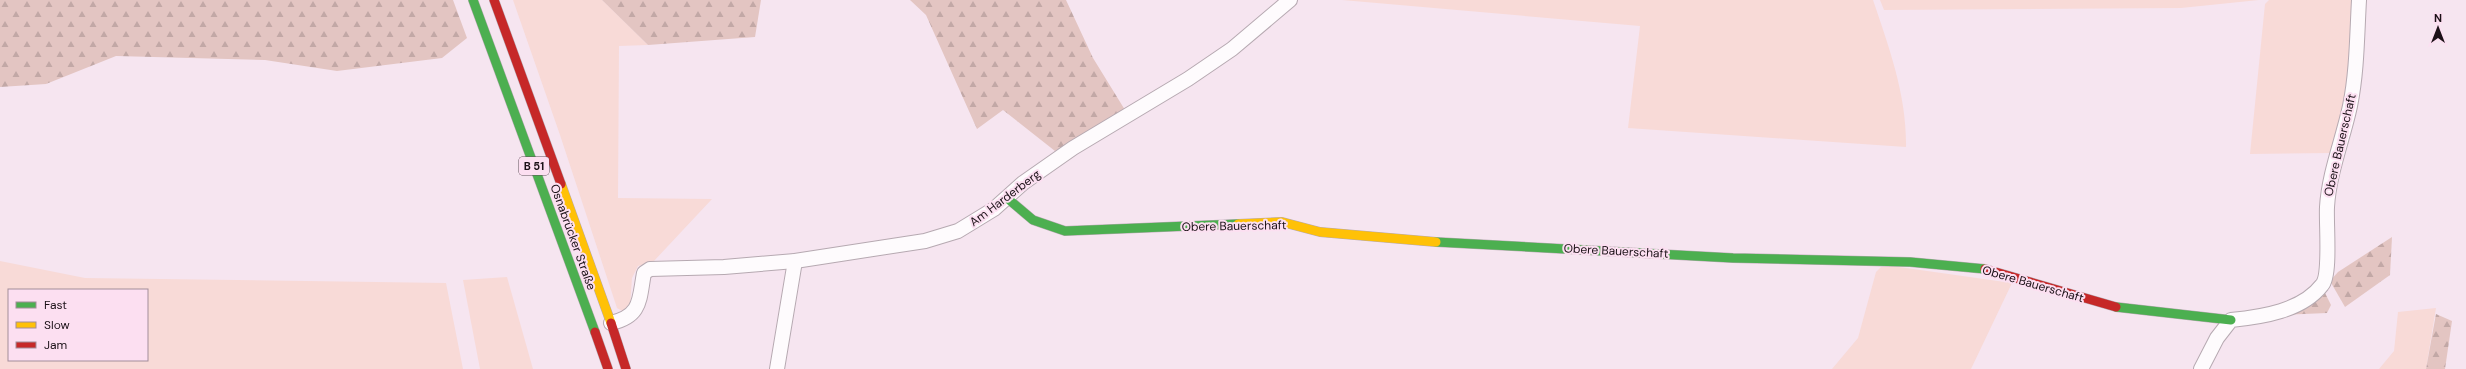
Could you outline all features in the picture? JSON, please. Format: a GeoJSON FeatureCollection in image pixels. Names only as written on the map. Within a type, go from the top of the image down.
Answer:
{"type":"FeatureCollection","features":[{"type":"Feature","properties":{"kind":"main road","name":"Osnabrücker Straße"},"geometry":{"type":"LineString","coordinates":[[473,0],[608,369]]}},
{"type":"Feature","properties":{"kind":"main road","name":"Osnabrücker Straße"},"geometry":{"type":"LineString","coordinates":[[494,0],[611,323],[626,369]]}},
{"type":"Feature","properties":{"kind":"main road","name":"Obere Bauerschaft"},"geometry":{"type":"LineString","coordinates":[[1007,198],[1024,216],[1046,227],[1065,231],[1282,222],[1320,232],[1396,240],[1733,258],[1910,262],[1980,268],[2115,307],[2231,320]]}},
{"type":"Feature","properties":{"kind":"street","name":"Am Harderberg"},"geometry":{"type":"LineString","coordinates":[[611,323],[632,316],[638,307],[644,273],[650,268],[724,267],[795,261],[925,241],[958,231],[980,219],[1007,198],[1023,183],[1073,148],[1188,79],[1232,49],[1290,0]]}},
{"type":"Feature","properties":{"kind":"street","name":"Obere Bauerschaft"},"geometry":{"type":"LineString","coordinates":[[2231,320],[2258,317],[2305,302],[2324,284],[2327,268],[2327,206],[2332,177],[2350,105],[2354,78],[2359,0]]}},
{"type":"Feature","properties":{"kind":"street"},"geometry":{"type":"LineString","coordinates":[[778,369],[795,261]]}},
{"type":"Feature","properties":{"kind":"street"},"geometry":{"type":"LineString","coordinates":[[2201,369],[2217,338],[2231,320]]}},
{"type":"Feature","properties":{"kind":"shaded area"},"geometry":{"type":"Polygon","coordinates":[[[513,0],[602,0],[648,45],[619,46],[618,198],[712,199],[653,262],[638,266],[632,278],[630,307],[624,312],[617,308],[560,135],[513,0]]]}},
{"type":"Feature","properties":{"kind":"shaded area"},"geometry":{"type":"Polygon","coordinates":[[[1342,0],[1873,0],[1896,72],[1904,109],[1906,147],[1628,128],[1640,26],[1342,0]]]}},
{"type":"Feature","properties":{"kind":"shaded area"},"geometry":{"type":"Polygon","coordinates":[[[1880,0],[2259,0],[2181,8],[1884,10],[1880,0]]]}},
{"type":"Feature","properties":{"kind":"shaded area"},"geometry":{"type":"Polygon","coordinates":[[[2269,0],[2355,0],[2349,84],[2332,153],[2250,154],[2265,4],[2269,0]]]}},
{"type":"Feature","properties":{"kind":"shaded area"},"geometry":{"type":"Polygon","coordinates":[[[0,261],[85,278],[446,283],[463,369],[0,369],[0,261]]]}},
{"type":"Feature","properties":{"kind":"shaded area"},"geometry":{"type":"Polygon","coordinates":[[[1892,266],[2012,283],[1971,369],[1832,369],[1858,338],[1876,272],[1881,267],[1892,266]]]}},
{"type":"Feature","properties":{"kind":"shaded area"},"geometry":{"type":"Polygon","coordinates":[[[507,277],[533,369],[480,369],[463,280],[507,277]]]}},
{"type":"Feature","properties":{"kind":"shaded area"},"geometry":{"type":"Polygon","coordinates":[[[2436,308],[2426,369],[2379,369],[2394,351],[2398,312],[2436,308]]]}},
{"type":"Feature","properties":{"kind":"green space"},"geometry":{"type":"Polygon","coordinates":[[[0,0],[453,0],[467,38],[442,58],[337,71],[265,60],[116,56],[46,84],[0,87],[0,0]]]}},
{"type":"Feature","properties":{"kind":"green space"},"geometry":{"type":"Polygon","coordinates":[[[602,0],[761,0],[755,37],[648,45],[602,0]]]}},
{"type":"Feature","properties":{"kind":"green space"},"geometry":{"type":"Polygon","coordinates":[[[910,0],[1066,0],[1093,58],[1125,110],[1055,151],[1003,110],[977,129],[926,15],[910,0]]]}},
{"type":"Feature","properties":{"kind":"green space"},"geometry":{"type":"Polygon","coordinates":[[[2392,237],[2390,275],[2345,307],[2330,281],[2338,272],[2392,237]]]}},
{"type":"Feature","properties":{"kind":"green space"},"geometry":{"type":"Polygon","coordinates":[[[2324,291],[2331,305],[2327,313],[2277,315],[2324,291]]]}},
{"type":"Feature","properties":{"kind":"green space"},"geometry":{"type":"Polygon","coordinates":[[[2436,314],[2452,321],[2445,369],[2426,369],[2436,314]]]}},
{"type":"Feature","properties":{"kind":"traffic: fast"},"geometry":{"type":"LineString","coordinates":[[473,0],[595,332]]}},
{"type":"Feature","properties":{"kind":"traffic: fast"},"geometry":{"type":"LineString","coordinates":[[1007,198],[1033,220],[1065,231],[1238,224]]}},
{"type":"Feature","properties":{"kind":"traffic: fast"},"geometry":{"type":"LineString","coordinates":[[1436,242],[1733,258],[1910,262],[1985,269]]}},
{"type":"Feature","properties":{"kind":"traffic: fast"},"geometry":{"type":"LineString","coordinates":[[2116,307],[2231,320]]}},
{"type":"Feature","properties":{"kind":"traffic: slow"},"geometry":{"type":"LineString","coordinates":[[561,184],[611,323]]}},
{"type":"Feature","properties":{"kind":"traffic: slow"},"geometry":{"type":"LineString","coordinates":[[1238,224],[1282,222],[1320,232],[1436,242]]}},
{"type":"Feature","properties":{"kind":"traffic: jam"},"geometry":{"type":"LineString","coordinates":[[494,0],[561,184]]}},
{"type":"Feature","properties":{"kind":"traffic: jam"},"geometry":{"type":"LineString","coordinates":[[1985,269],[2116,307]]}},
{"type":"Feature","properties":{"kind":"traffic: jam"},"geometry":{"type":"LineString","coordinates":[[611,323],[626,369]]}},
{"type":"Feature","properties":{"kind":"traffic: jam"},"geometry":{"type":"LineString","coordinates":[[595,332],[608,369]]}}]}
